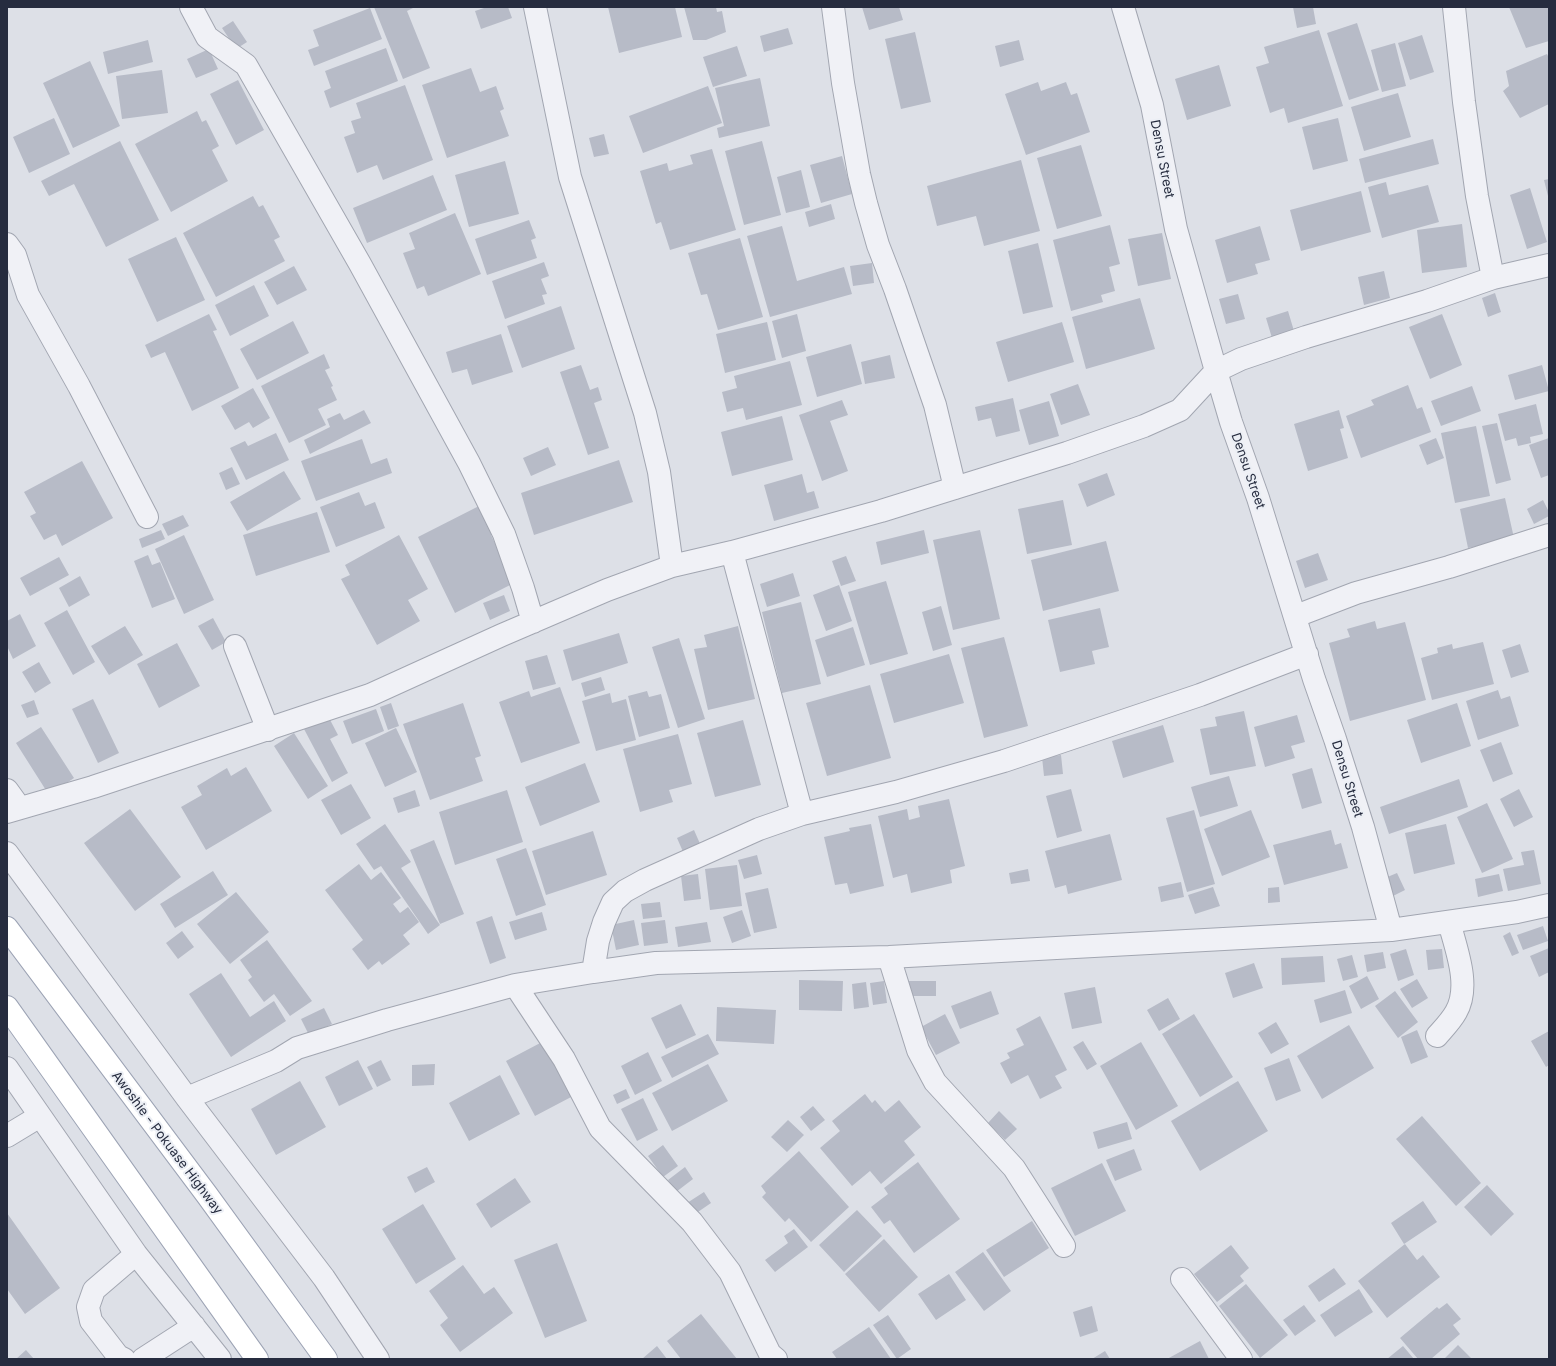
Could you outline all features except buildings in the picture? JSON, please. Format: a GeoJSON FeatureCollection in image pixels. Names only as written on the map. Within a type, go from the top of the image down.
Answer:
{"type":"FeatureCollection","features":[{"type":"Feature","properties":{"kind":"main road","name":"Awoshie - Pokuase Highway"},"geometry":{"type":"LineString","coordinates":[[7,928],[207,1195],[326,1359]]}},
{"type":"Feature","properties":{"kind":"main road"},"geometry":{"type":"LineString","coordinates":[[7,1007],[257,1359]]}},
{"type":"Feature","properties":{"kind":"street"},"geometry":{"type":"LineString","coordinates":[[191,7],[207,37],[246,65],[364,271],[469,462],[504,534],[533,622]]}},
{"type":"Feature","properties":{"kind":"street"},"geometry":{"type":"LineString","coordinates":[[535,7],[570,177],[645,413],[659,472],[672,566]]}},
{"type":"Feature","properties":{"kind":"street"},"geometry":{"type":"LineString","coordinates":[[833,7],[843,83],[859,174],[866,203],[878,245],[895,289],[935,405],[955,488]]}},
{"type":"Feature","properties":{"kind":"street","name":"Densu Street"},"geometry":{"type":"LineString","coordinates":[[1123,7],[1152,105],[1176,229],[1216,371],[1363,827],[1392,930]]}},
{"type":"Feature","properties":{"kind":"street"},"geometry":{"type":"LineString","coordinates":[[1454,7],[1464,102],[1477,196],[1493,278]]}},
{"type":"Feature","properties":{"kind":"street"},"geometry":{"type":"LineString","coordinates":[[7,244],[14,255],[28,295],[79,386],[147,517]]}},
{"type":"Feature","properties":{"kind":"street"},"geometry":{"type":"LineString","coordinates":[[7,790],[14,810],[94,787],[268,730],[370,695],[607,590],[672,566],[732,552],[880,511],[1067,453],[1144,426],[1180,410],[1216,371],[1241,359],[1268,349],[1412,306],[1493,278],[1549,265]]}},
{"type":"Feature","properties":{"kind":"street"},"geometry":{"type":"LineString","coordinates":[[1296,616],[1356,593],[1549,535]]}},
{"type":"Feature","properties":{"kind":"street"},"geometry":{"type":"LineString","coordinates":[[732,552],[802,814]]}},
{"type":"Feature","properties":{"kind":"street"},"geometry":{"type":"LineString","coordinates":[[235,646],[268,730]]}},
{"type":"Feature","properties":{"kind":"street"},"geometry":{"type":"LineString","coordinates":[[594,972],[598,941],[604,922],[613,902],[625,891],[645,880],[759,828],[802,814],[896,792],[1004,761],[1200,695],[1307,654]]}},
{"type":"Feature","properties":{"kind":"street"},"geometry":{"type":"LineString","coordinates":[[7,853],[187,1098],[324,1278],[378,1359]]}},
{"type":"Feature","properties":{"kind":"street"},"geometry":{"type":"LineString","coordinates":[[187,1098],[276,1061],[297,1048],[386,1020],[515,985],[656,963],[889,956],[1392,930],[1517,912],[1549,905]]}},
{"type":"Feature","properties":{"kind":"street"},"geometry":{"type":"LineString","coordinates":[[1437,1036],[1456,1012],[1462,998],[1463,981],[1449,922]]}},
{"type":"Feature","properties":{"kind":"street"},"geometry":{"type":"LineString","coordinates":[[889,956],[918,1050],[935,1082],[1014,1168],[1064,1246]]}},
{"type":"Feature","properties":{"kind":"street"},"geometry":{"type":"LineString","coordinates":[[515,985],[564,1059],[600,1128],[692,1222],[730,1272],[770,1354],[776,1359]]}},
{"type":"Feature","properties":{"kind":"street"},"geometry":{"type":"LineString","coordinates":[[7,1068],[136,1254],[218,1358]]}},
{"type":"Feature","properties":{"kind":"street"},"geometry":{"type":"LineString","coordinates":[[7,1136],[40,1116]]}},
{"type":"Feature","properties":{"kind":"street"},"geometry":{"type":"LineString","coordinates":[[124,1359],[118,1356],[91,1320],[88,1307],[94,1290],[136,1254]]}},
{"type":"Feature","properties":{"kind":"street"},"geometry":{"type":"LineString","coordinates":[[1182,1279],[1241,1359]]}},
{"type":"Feature","properties":{"kind":"street"},"geometry":{"type":"LineString","coordinates":[[144,1359],[194,1326]]}}]}
